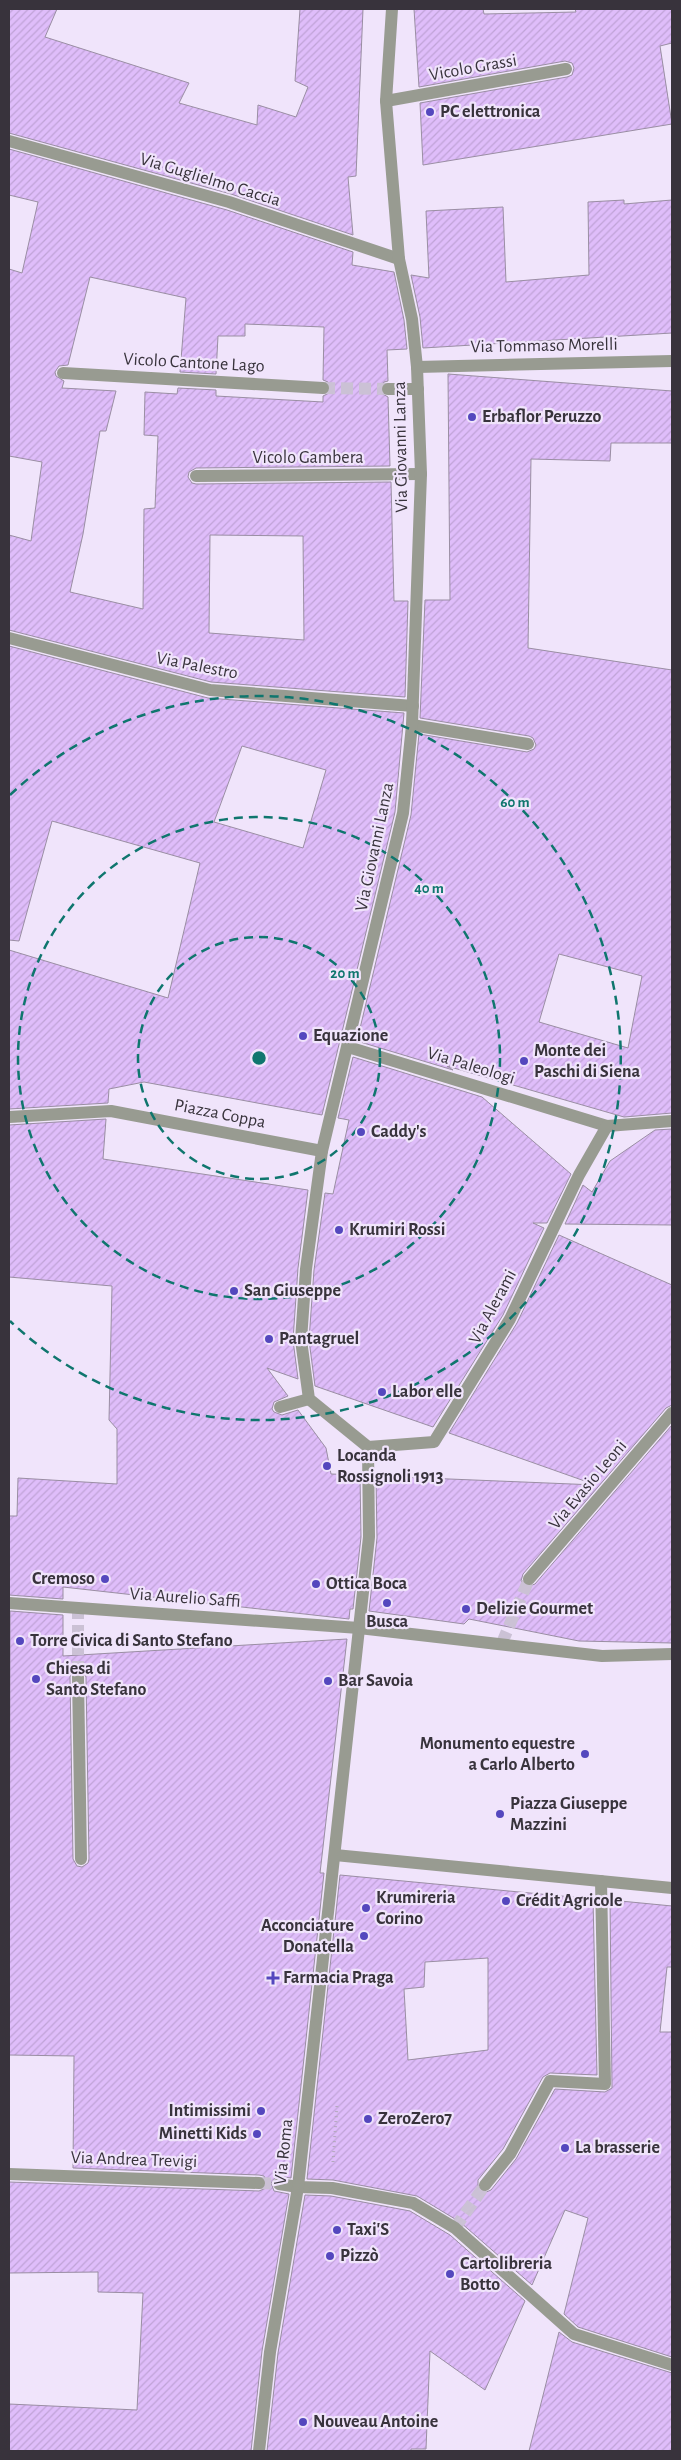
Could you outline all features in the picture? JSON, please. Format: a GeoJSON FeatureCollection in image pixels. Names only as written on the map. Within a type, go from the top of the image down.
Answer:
{"type":"FeatureCollection","features":[{"type":"Feature","properties":{"kind":"street","name":"Via Giovanni Lanza"},"geometry":{"type":"LineString","coordinates":[[309,1398],[302,1340],[306,1269],[322,1151],[403,813],[412,725],[421,474],[417,366],[412,319],[399,259],[386,101],[392,9]]}},
{"type":"Feature","properties":{"kind":"street","name":"Vicolo Grassi"},"geometry":{"type":"LineString","coordinates":[[386,101],[566,69]]}},
{"type":"Feature","properties":{"kind":"street","name":"Via Guglielmo Caccia"},"geometry":{"type":"LineString","coordinates":[[9,141],[229,202],[399,259]]}},
{"type":"Feature","properties":{"kind":"street","name":"Via Tommaso Morelli"},"geometry":{"type":"LineString","coordinates":[[417,366],[672,361]]}},
{"type":"Feature","properties":{"kind":"street","name":"Vicolo Cantone Lago"},"geometry":{"type":"LineString","coordinates":[[63,372],[323,388]]}},
{"type":"Feature","properties":{"kind":"street"},"geometry":{"type":"LineString","coordinates":[[388,389],[418,389]]}},
{"type":"Feature","properties":{"kind":"street","name":"Vicolo Gambera"},"geometry":{"type":"LineString","coordinates":[[196,476],[421,474]]}},
{"type":"Feature","properties":{"kind":"street","name":"Via Palestro"},"geometry":{"type":"LineString","coordinates":[[9,638],[210,690],[413,706]]}},
{"type":"Feature","properties":{"kind":"street"},"geometry":{"type":"LineString","coordinates":[[412,725],[528,744]]}},
{"type":"Feature","properties":{"kind":"street","name":"Via Paleologi"},"geometry":{"type":"LineString","coordinates":[[348,1047],[607,1126],[672,1121]]}},
{"type":"Feature","properties":{"kind":"street","name":"Piazza Coppa"},"geometry":{"type":"LineString","coordinates":[[9,1116],[111,1111],[322,1151]]}},
{"type":"Feature","properties":{"kind":"street","name":"Via Alerami"},"geometry":{"type":"LineString","coordinates":[[368,1447],[434,1442],[510,1319],[579,1175],[607,1126]]}},
{"type":"Feature","properties":{"kind":"street"},"geometry":{"type":"LineString","coordinates":[[280,1407],[309,1398],[368,1447],[369,1536],[335,1855],[672,1888]]}},
{"type":"Feature","properties":{"kind":"street","name":"Via Evasio Leoni"},"geometry":{"type":"LineString","coordinates":[[529,1579],[672,1413]]}},
{"type":"Feature","properties":{"kind":"street","name":"Via Aurelio Saffi"},"geometry":{"type":"LineString","coordinates":[[9,1603],[359,1628]]}},
{"type":"Feature","properties":{"kind":"street"},"geometry":{"type":"LineString","coordinates":[[359,1628],[602,1656],[672,1654]]}},
{"type":"Feature","properties":{"kind":"street"},"geometry":{"type":"LineString","coordinates":[[78,1677],[81,1859]]}},
{"type":"Feature","properties":{"kind":"street","name":"Via Roma"},"geometry":{"type":"LineString","coordinates":[[259,2451],[270,2352],[298,2188],[335,1855]]}},
{"type":"Feature","properties":{"kind":"street"},"geometry":{"type":"LineString","coordinates":[[485,2185],[510,2154],[550,2081],[605,2084],[602,1881]]}},
{"type":"Feature","properties":{"kind":"street","name":"Via Andrea Trevigi"},"geometry":{"type":"LineString","coordinates":[[9,2174],[259,2183]]}},
{"type":"Feature","properties":{"kind":"street"},"geometry":{"type":"LineString","coordinates":[[279,2184],[298,2188],[332,2188],[413,2203],[454,2228],[574,2334],[672,2365]]}},
{"type":"Feature","properties":{"kind":"building"},"geometry":{"type":"Polygon","coordinates":[[[9,9],[57,9],[45,37],[189,83],[179,103],[257,125],[258,105],[296,117],[308,87],[295,81],[300,9],[363,9],[356,176],[348,177],[353,235],[231,194],[9,133],[9,9]]]}},
{"type":"Feature","properties":{"kind":"building"},"geometry":{"type":"Polygon","coordinates":[[[414,9],[483,9],[484,14],[576,12],[575,9],[672,9],[672,43],[660,46],[672,124],[423,165],[420,103],[567,77],[572,75],[574,68],[572,63],[565,61],[419,87],[414,9]]]}},
{"type":"Feature","properties":{"kind":"building"},"geometry":{"type":"Polygon","coordinates":[[[9,149],[227,210],[353,252],[352,265],[394,272],[404,320],[407,349],[387,350],[388,381],[384,382],[380,389],[381,393],[388,397],[390,466],[196,468],[189,472],[188,477],[192,483],[196,484],[391,482],[394,601],[408,601],[405,697],[211,682],[9,630],[9,535],[31,541],[42,462],[9,456],[9,269],[22,273],[38,202],[9,195],[9,149]],[[90,277],[68,365],[59,366],[55,372],[56,376],[64,381],[62,388],[116,391],[106,431],[100,431],[83,534],[70,592],[143,609],[144,509],[155,508],[158,436],[144,435],[145,392],[177,394],[178,388],[216,390],[216,396],[323,402],[323,396],[329,393],[331,388],[328,382],[323,380],[324,327],[245,324],[245,336],[218,336],[216,374],[180,372],[186,298],[90,277]],[[210,535],[209,633],[304,640],[303,536],[210,535]]]}},
{"type":"Feature","properties":{"kind":"building"},"geometry":{"type":"Polygon","coordinates":[[[624,200],[624,204],[672,200],[672,333],[423,348],[420,317],[411,275],[429,278],[426,211],[503,207],[506,282],[589,275],[588,202],[624,200]]]}},
{"type":"Feature","properties":{"kind":"building"},"geometry":{"type":"Polygon","coordinates":[[[448,374],[672,391],[672,443],[611,443],[610,461],[531,459],[528,648],[672,670],[672,1113],[624,1117],[447,1066],[453,1070],[357,1041],[411,815],[419,734],[527,752],[534,749],[536,745],[533,738],[529,736],[420,718],[425,600],[450,600],[448,374]],[[559,954],[539,1022],[628,1048],[642,976],[559,954]]]}},
{"type":"Feature","properties":{"kind":"building"},"geometry":{"type":"Polygon","coordinates":[[[9,646],[208,698],[404,713],[395,812],[322,1115],[144,1082],[109,1089],[108,1103],[9,1109],[9,950],[168,998],[200,863],[52,821],[19,941],[9,940],[9,646]],[[242,746],[214,822],[303,848],[326,770],[242,746]]]}},
{"type":"Feature","properties":{"kind":"building"},"geometry":{"type":"Polygon","coordinates":[[[353,1057],[482,1097],[571,1174],[547,1223],[533,1223],[544,1228],[503,1315],[433,1427],[315,1386],[309,1340],[314,1270],[325,1193],[333,1194],[349,1120],[338,1118],[353,1057]]]}},
{"type":"Feature","properties":{"kind":"building"},"geometry":{"type":"Polygon","coordinates":[[[106,1119],[103,1159],[308,1190],[298,1268],[293,1340],[298,1379],[267,1368],[288,1396],[274,1402],[272,1409],[274,1412],[282,1415],[298,1410],[326,1448],[331,1474],[360,1475],[361,1537],[353,1609],[350,1609],[349,1619],[63,1587],[63,1599],[9,1595],[9,1516],[17,1516],[18,1478],[117,1484],[117,1429],[109,1420],[112,1286],[9,1277],[9,1125],[106,1119]]]}},
{"type":"Feature","properties":{"kind":"building"},"geometry":{"type":"Polygon","coordinates":[[[672,1129],[672,1225],[565,1224],[583,1185],[592,1192],[610,1161],[655,1130],[672,1129]]]}},
{"type":"Feature","properties":{"kind":"building"},"geometry":{"type":"Polygon","coordinates":[[[559,1235],[672,1285],[672,1405],[666,1408],[523,1574],[521,1581],[527,1587],[535,1584],[672,1425],[672,1643],[579,1641],[469,1619],[464,1624],[369,1611],[377,1538],[376,1476],[596,1485],[449,1433],[517,1323],[559,1235]]]}},
{"type":"Feature","properties":{"kind":"building"},"geometry":{"type":"Polygon","coordinates":[[[10,1611],[63,1615],[63,1656],[347,1639],[320,1873],[324,1873],[291,2178],[277,2176],[271,2183],[274,2191],[289,2194],[262,2351],[251,2451],[9,2451],[9,2404],[137,2410],[143,2293],[98,2292],[98,2272],[9,2273],[9,2182],[259,2191],[266,2188],[267,2183],[264,2176],[259,2175],[73,2168],[74,2056],[9,2055],[10,1611]],[[77,1669],[71,1673],[70,1677],[73,1859],[77,1866],[82,1867],[88,1863],[89,1859],[86,1677],[82,1670],[77,1669]]]}},
{"type":"Feature","properties":{"kind":"building"},"geometry":{"type":"Polygon","coordinates":[[[340,1875],[593,1899],[597,2075],[550,2073],[543,2077],[503,2149],[478,2180],[478,2188],[484,2193],[491,2190],[516,2159],[555,2089],[605,2092],[612,2088],[610,1900],[672,1906],[672,1967],[667,1967],[660,2032],[672,2032],[672,2357],[578,2327],[564,2314],[588,2218],[565,2210],[532,2285],[460,2222],[417,2196],[333,2180],[307,2179],[340,1875]],[[488,1958],[425,1962],[424,1987],[404,1989],[408,2060],[488,2050],[488,1958]]]}},
{"type":"Feature","properties":{"kind":"building"},"geometry":{"type":"Polygon","coordinates":[[[305,2195],[331,2196],[410,2211],[450,2235],[525,2301],[485,2390],[430,2351],[426,2449],[411,2449],[411,2451],[267,2451],[278,2353],[305,2195]]]}},
{"type":"Feature","properties":{"kind":"building"},"geometry":{"type":"Polygon","coordinates":[[[559,2332],[572,2342],[672,2373],[672,2451],[529,2451],[559,2332]]]}},
{"type":"Feature","properties":{"kind":"tunnel"},"geometry":{"type":"LineString","coordinates":[[323,388],[388,389]]}},
{"type":"Feature","properties":{"kind":"tunnel"},"geometry":{"type":"LineString","coordinates":[[502,1643],[529,1579]]}},
{"type":"Feature","properties":{"kind":"tunnel"},"geometry":{"type":"LineString","coordinates":[[78,1607],[78,1677]]}},
{"type":"Feature","properties":{"kind":"tunnel"},"geometry":{"type":"LineString","coordinates":[[259,2183],[279,2184]]}},
{"type":"Feature","properties":{"kind":"tunnel"},"geometry":{"type":"LineString","coordinates":[[455,2228],[485,2185]]}},
{"type":"Feature","properties":{"kind":"place","name":"PC elettronica"},"geometry":{"type":"Point","coordinates":[430,112]}},
{"type":"Feature","properties":{"kind":"place","name":"Erbaflor Peruzzo"},"geometry":{"type":"Point","coordinates":[472,417]}},
{"type":"Feature","properties":{"kind":"place","name":"Equazione"},"geometry":{"type":"Point","coordinates":[303,1036]}},
{"type":"Feature","properties":{"kind":"place","name":"Monte dei Paschi di Siena"},"geometry":{"type":"Point","coordinates":[524,1061]}},
{"type":"Feature","properties":{"kind":"place","name":"Caddy's"},"geometry":{"type":"Point","coordinates":[361,1132]}},
{"type":"Feature","properties":{"kind":"place","name":"Krumiri Rossi"},"geometry":{"type":"Point","coordinates":[339,1230]}},
{"type":"Feature","properties":{"kind":"place","name":"San Giuseppe"},"geometry":{"type":"Point","coordinates":[234,1291]}},
{"type":"Feature","properties":{"kind":"place","name":"Pantagruel"},"geometry":{"type":"Point","coordinates":[269,1339]}},
{"type":"Feature","properties":{"kind":"place","name":"Labor elle"},"geometry":{"type":"Point","coordinates":[382,1392]}},
{"type":"Feature","properties":{"kind":"place","name":"Locanda Rossignoli 1913"},"geometry":{"type":"Point","coordinates":[327,1466]}},
{"type":"Feature","properties":{"kind":"place","name":"Cremoso"},"geometry":{"type":"Point","coordinates":[105,1579]}},
{"type":"Feature","properties":{"kind":"place","name":"Ottica Boca"},"geometry":{"type":"Point","coordinates":[316,1584]}},
{"type":"Feature","properties":{"kind":"place","name":"Busca"},"geometry":{"type":"Point","coordinates":[387,1603]}},
{"type":"Feature","properties":{"kind":"place","name":"Delizie Gourmet"},"geometry":{"type":"Point","coordinates":[466,1609]}},
{"type":"Feature","properties":{"kind":"place","name":"Torre Civica di Santo Stefano"},"geometry":{"type":"Point","coordinates":[20,1641]}},
{"type":"Feature","properties":{"kind":"place","name":"Chiesa di Santo Stefano"},"geometry":{"type":"Point","coordinates":[36,1679]}},
{"type":"Feature","properties":{"kind":"place","name":"Bar Savoia"},"geometry":{"type":"Point","coordinates":[328,1681]}},
{"type":"Feature","properties":{"kind":"place","name":"Monumento equestre a Carlo Alberto"},"geometry":{"type":"Point","coordinates":[585,1754]}},
{"type":"Feature","properties":{"kind":"place","name":"Piazza Giuseppe Mazzini"},"geometry":{"type":"Point","coordinates":[500,1814]}},
{"type":"Feature","properties":{"kind":"place","name":"Crédit Agricole"},"geometry":{"type":"Point","coordinates":[506,1901]}},
{"type":"Feature","properties":{"kind":"place","name":"Krumireria Corino"},"geometry":{"type":"Point","coordinates":[366,1908]}},
{"type":"Feature","properties":{"kind":"place","name":"Acconciature Donatella"},"geometry":{"type":"Point","coordinates":[364,1936]}},
{"type":"Feature","properties":{"kind":"place","name":"Farmacia Praga"},"geometry":{"type":"Point","coordinates":[273,1978]}},
{"type":"Feature","properties":{"kind":"place","name":"Intimissimi"},"geometry":{"type":"Point","coordinates":[261,2111]}},
{"type":"Feature","properties":{"kind":"place","name":"ZeroZero7"},"geometry":{"type":"Point","coordinates":[368,2119]}},
{"type":"Feature","properties":{"kind":"place","name":"Minetti Kids"},"geometry":{"type":"Point","coordinates":[257,2134]}},
{"type":"Feature","properties":{"kind":"place","name":"La brasserie"},"geometry":{"type":"Point","coordinates":[565,2148]}},
{"type":"Feature","properties":{"kind":"place","name":"Taxi'S"},"geometry":{"type":"Point","coordinates":[337,2230]}},
{"type":"Feature","properties":{"kind":"place","name":"Pizzò"},"geometry":{"type":"Point","coordinates":[330,2256]}},
{"type":"Feature","properties":{"kind":"place","name":"Cartolibreria Botto"},"geometry":{"type":"Point","coordinates":[450,2274]}},
{"type":"Feature","properties":{"kind":"place","name":"Nouveau Antoine"},"geometry":{"type":"Point","coordinates":[303,2422]}}]}
